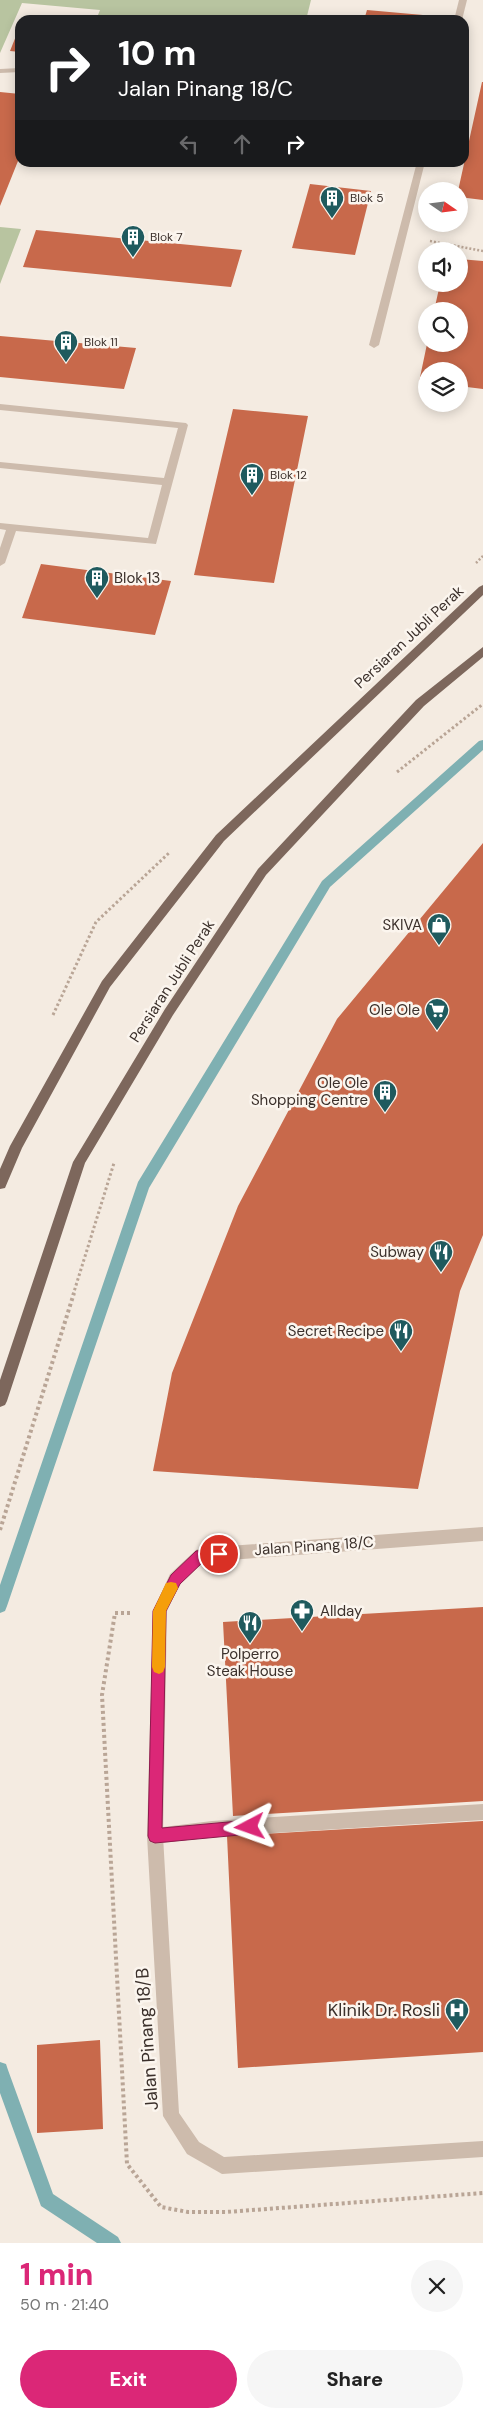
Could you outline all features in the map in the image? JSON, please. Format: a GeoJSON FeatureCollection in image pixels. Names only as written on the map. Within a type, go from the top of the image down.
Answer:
{"type":"FeatureCollection","features":[{"type":"Feature","properties":{"kind":"main road","name":"Persiaran Jubli Perak"},"geometry":{"type":"LineString","coordinates":[[0,1184],[16,1146],[106,984],[220,838],[483,590]]}},
{"type":"Feature","properties":{"kind":"main road","name":"Persiaran Jubli Perak"},"geometry":{"type":"LineString","coordinates":[[0,1401],[79,1162],[169,1012],[262,872],[420,703],[483,651]]}},
{"type":"Feature","properties":{"kind":"street"},"geometry":{"type":"LineString","coordinates":[[459,15],[463,0]]}},
{"type":"Feature","properties":{"kind":"street"},"geometry":{"type":"LineString","coordinates":[[0,71],[15,70]]}},
{"type":"Feature","properties":{"kind":"street"},"geometry":{"type":"LineString","coordinates":[[374,344],[420,167]]}},
{"type":"Feature","properties":{"kind":"street"},"geometry":{"type":"LineString","coordinates":[[0,407],[183,425],[152,542],[0,526]]}},
{"type":"Feature","properties":{"kind":"street"},"geometry":{"type":"LineString","coordinates":[[0,465],[168,482]]}},
{"type":"Feature","properties":{"kind":"street"},"geometry":{"type":"LineString","coordinates":[[0,563],[12,527]]}},
{"type":"Feature","properties":{"kind":"street","name":"Jalan Pinang 18/C"},"geometry":{"type":"LineString","coordinates":[[155,1836],[160,1611],[175,1580],[201,1555],[483,1534]]}},
{"type":"Feature","properties":{"kind":"street"},"geometry":{"type":"LineString","coordinates":[[155,1836],[212,1829],[483,1812]]}},
{"type":"Feature","properties":{"kind":"street","name":"Jalan Pinang 18/B"},"geometry":{"type":"LineString","coordinates":[[155,1836],[171,2116],[193,2148],[222,2166],[483,2148]]}},
{"type":"Feature","properties":{"kind":"path"},"geometry":{"type":"LineString","coordinates":[[402,236],[483,251]]}},
{"type":"Feature","properties":{"kind":"path"},"geometry":{"type":"LineString","coordinates":[[393,775],[483,704]]}},
{"type":"Feature","properties":{"kind":"path"},"geometry":{"type":"LineString","coordinates":[[0,1530],[116,1158]]}},
{"type":"Feature","properties":{"kind":"green space"},"geometry":{"type":"Polygon","coordinates":[[[0,0],[311,0],[307,15],[98,15],[100,10],[22,3],[15,15],[0,53],[0,0]]]}},
{"type":"Feature","properties":{"kind":"green space"},"geometry":{"type":"Polygon","coordinates":[[[0,227],[21,229],[0,284],[0,227]]]}},
{"type":"Feature","properties":{"kind":"building"},"geometry":{"type":"Polygon","coordinates":[[[367,10],[423,15],[366,15],[367,10]]]}},
{"type":"Feature","properties":{"kind":"building"},"geometry":{"type":"Polygon","coordinates":[[[15,38],[15,52],[10,51],[15,38]]]}},
{"type":"Feature","properties":{"kind":"building"},"geometry":{"type":"Polygon","coordinates":[[[483,82],[483,200],[468,198],[468,182],[460,182],[463,167],[469,167],[469,141],[483,82]]]}},
{"type":"Feature","properties":{"kind":"building"},"geometry":{"type":"Polygon","coordinates":[[[0,92],[15,94],[16,167],[0,206],[0,92]]]}},
{"type":"Feature","properties":{"kind":"building","name":"Blok 5"},"geometry":{"type":"Polygon","coordinates":[[[310,184],[371,191],[355,255],[292,248],[310,184]]]}},
{"type":"Feature","properties":{"kind":"building","name":"Blok 7"},"geometry":{"type":"Polygon","coordinates":[[[36,230],[242,250],[231,287],[23,267],[36,230]]]}},
{"type":"Feature","properties":{"kind":"building"},"geometry":{"type":"Polygon","coordinates":[[[468,260],[483,261],[483,389],[468,387],[468,362],[423,362],[425,352],[468,352],[468,302],[436,302],[438,292],[468,292],[468,260]]]}},
{"type":"Feature","properties":{"kind":"building","name":"Blok 11"},"geometry":{"type":"Polygon","coordinates":[[[0,336],[136,348],[124,389],[0,377],[0,336]]]}},
{"type":"Feature","properties":{"kind":"building","name":"Blok 12"},"geometry":{"type":"Polygon","coordinates":[[[233,409],[308,416],[274,583],[194,575],[233,409]]]}},
{"type":"Feature","properties":{"kind":"building","name":"Blok 13"},"geometry":{"type":"Polygon","coordinates":[[[41,564],[171,581],[155,635],[22,618],[41,564]]]}},
{"type":"Feature","properties":{"kind":"building","name":"Ole Ole Shopping Centre"},"geometry":{"type":"Polygon","coordinates":[[[483,843],[483,1235],[460,1291],[418,1489],[153,1471],[172,1373],[238,1206],[337,1019],[483,843]]]}},
{"type":"Feature","properties":{"kind":"building"},"geometry":{"type":"Polygon","coordinates":[[[483,1607],[483,1801],[233,1816],[223,1622],[483,1607]]]}},
{"type":"Feature","properties":{"kind":"building"},"geometry":{"type":"Polygon","coordinates":[[[483,1821],[483,2052],[238,2068],[227,1836],[483,1821]]]}},
{"type":"Feature","properties":{"kind":"building"},"geometry":{"type":"Polygon","coordinates":[[[100,2040],[103,2129],[37,2133],[37,2045],[100,2040]]]}},
{"type":"Feature","properties":{"kind":"waterway"},"geometry":{"type":"LineString","coordinates":[[0,1606],[143,1186],[326,884],[483,744]]}},
{"type":"Feature","properties":{"kind":"waterway"},"geometry":{"type":"LineString","coordinates":[[0,2070],[47,2200],[112,2243]]}},
{"type":"Feature","properties":{"kind":"slow traffic"},"geometry":{"type":"LineString","coordinates":[[159,1667],[160,1611],[171,1588]]}},
{"type":"Feature","properties":{"kind":"place","name":"Blok 5"},"geometry":{"type":"Point","coordinates":[332,219]}},
{"type":"Feature","properties":{"kind":"place","name":"Blok 7"},"geometry":{"type":"Point","coordinates":[133,258]}},
{"type":"Feature","properties":{"kind":"place","name":"Blok 11"},"geometry":{"type":"Point","coordinates":[66,363]}},
{"type":"Feature","properties":{"kind":"place","name":"Blok 12"},"geometry":{"type":"Point","coordinates":[252,496]}},
{"type":"Feature","properties":{"kind":"place","name":"Blok 13"},"geometry":{"type":"Point","coordinates":[97,599]}},
{"type":"Feature","properties":{"kind":"place","name":"SKIVA"},"geometry":{"type":"Point","coordinates":[439,946]}},
{"type":"Feature","properties":{"kind":"place","name":"Ole Ole"},"geometry":{"type":"Point","coordinates":[437,1031]}},
{"type":"Feature","properties":{"kind":"place","name":"Ole Ole Shopping Centre"},"geometry":{"type":"Point","coordinates":[385,1113]}},
{"type":"Feature","properties":{"kind":"place","name":"Subway"},"geometry":{"type":"Point","coordinates":[441,1273]}},
{"type":"Feature","properties":{"kind":"place","name":"Secret Recipe"},"geometry":{"type":"Point","coordinates":[401,1352]}},
{"type":"Feature","properties":{"kind":"place","name":"Allday"},"geometry":{"type":"Point","coordinates":[302,1632]}},
{"type":"Feature","properties":{"kind":"place","name":"Polperro Steak House"},"geometry":{"type":"Point","coordinates":[250,1644]}},
{"type":"Feature","properties":{"kind":"place","name":"Klinik Dr. Rosli"},"geometry":{"type":"Point","coordinates":[457,2031]}},
{"type":"Feature","properties":{"kind":"route"},"geometry":{"type":"LineString","coordinates":[[219,1554],[201,1555],[175,1580],[160,1611],[155,1836],[212,1829],[250,1827]]}}]}
